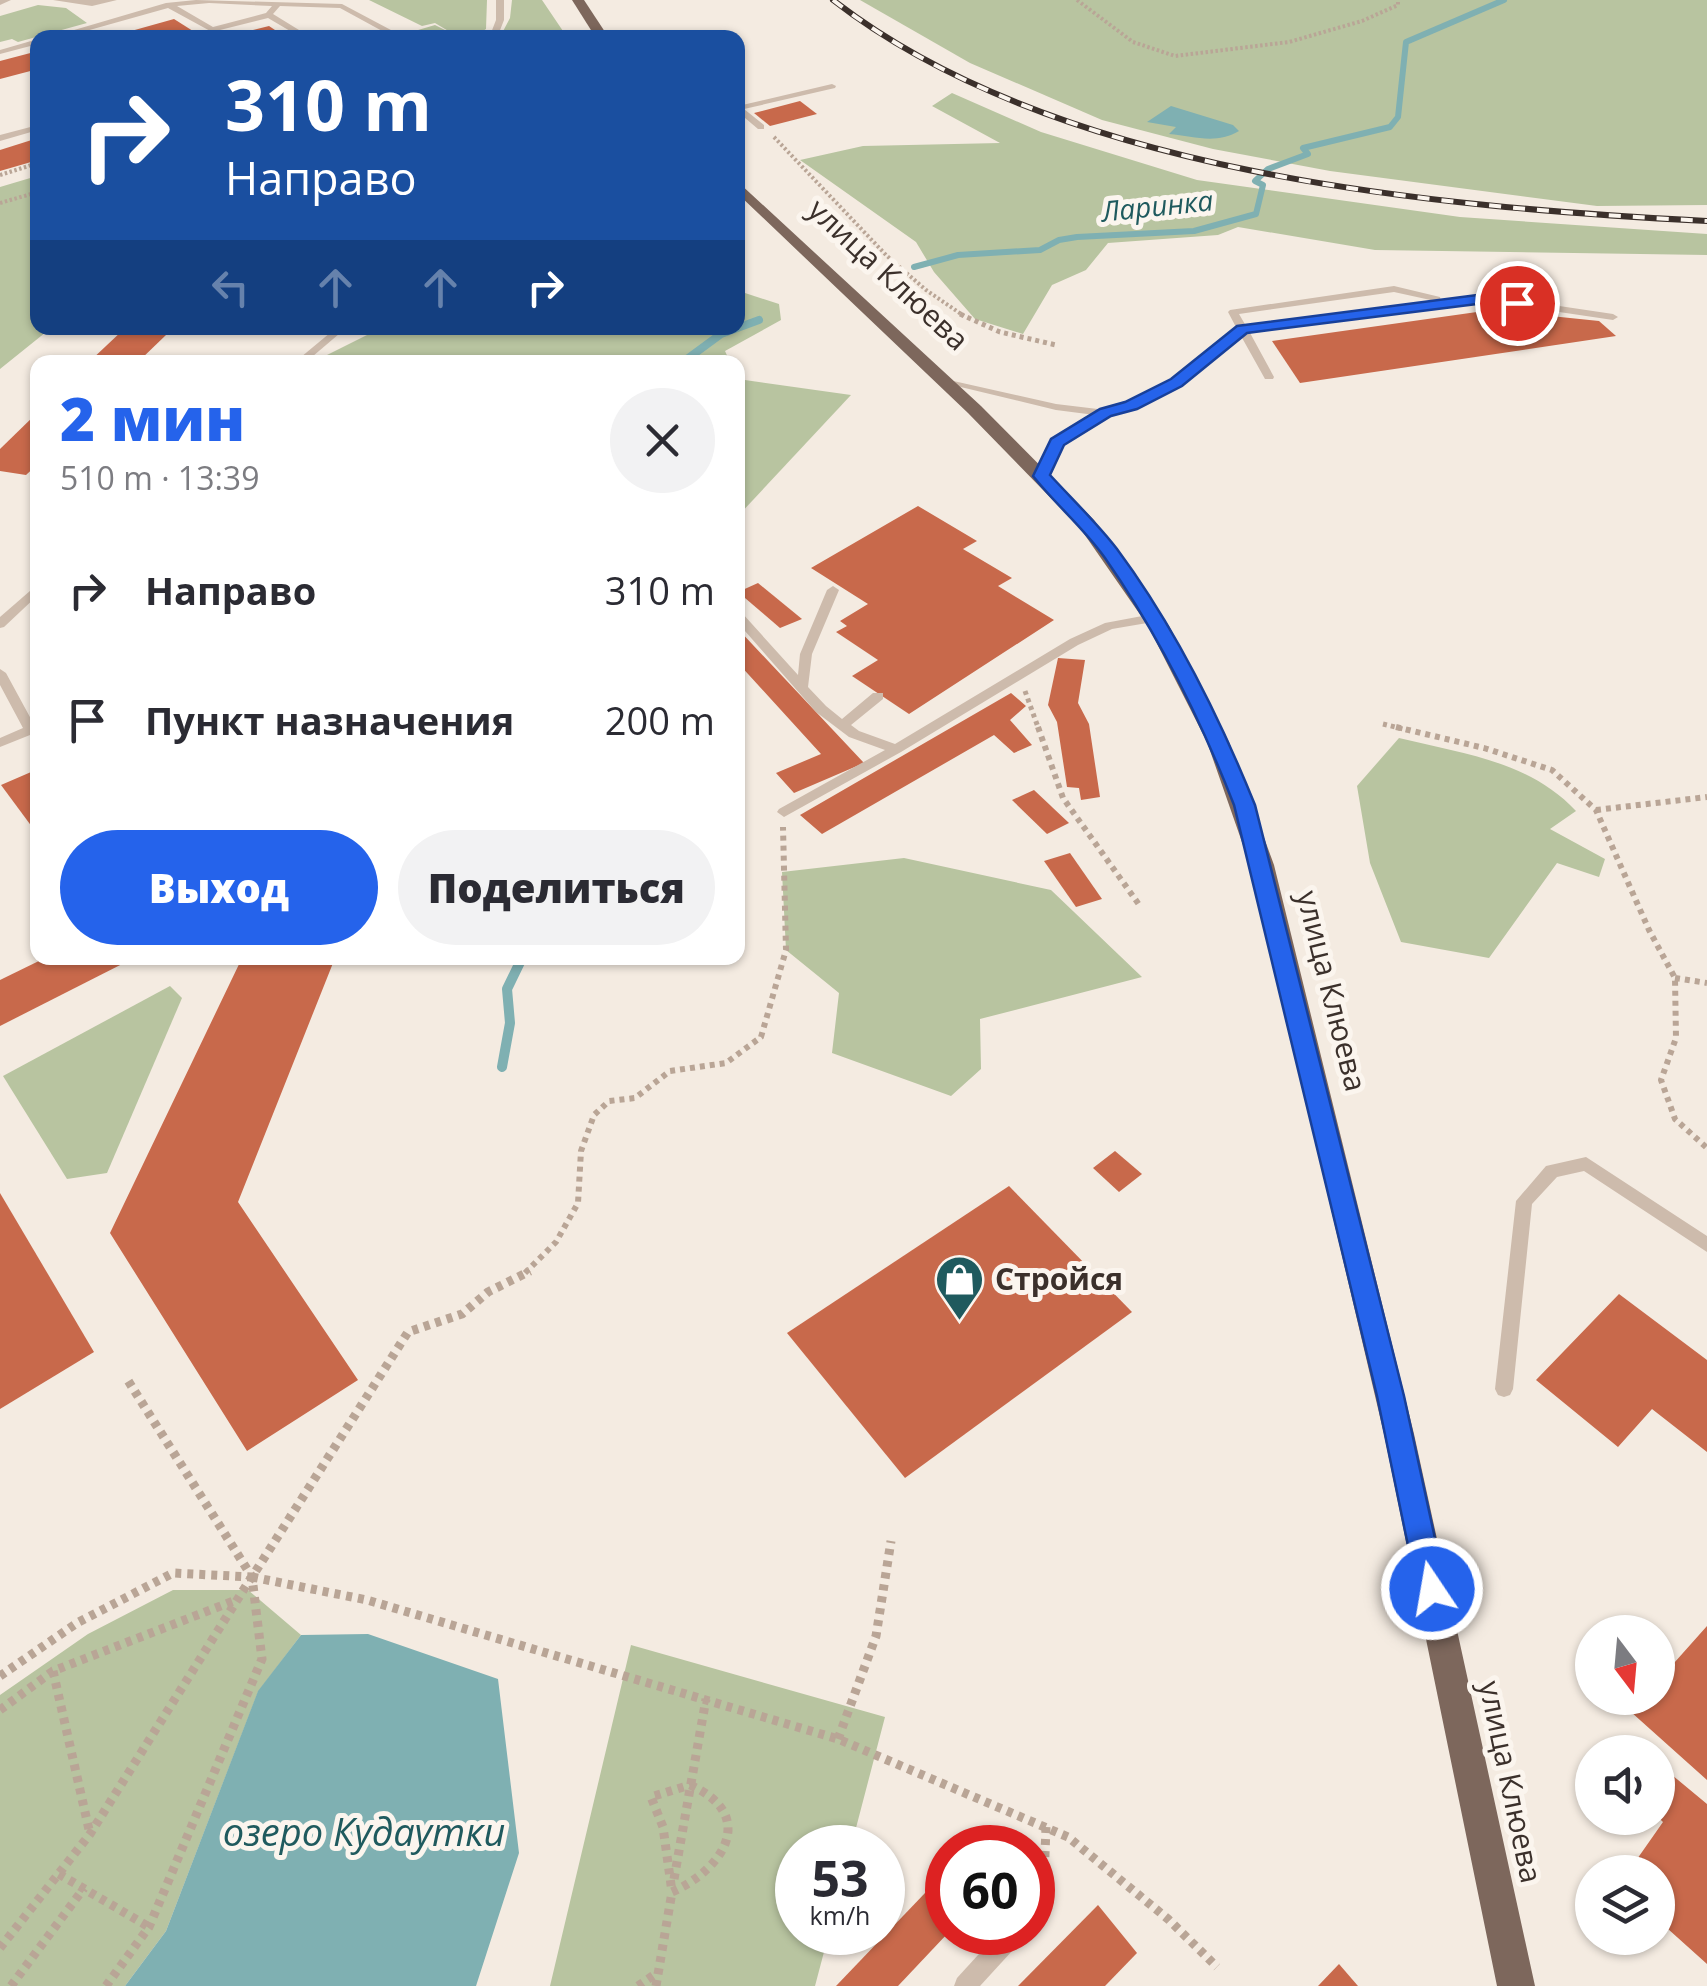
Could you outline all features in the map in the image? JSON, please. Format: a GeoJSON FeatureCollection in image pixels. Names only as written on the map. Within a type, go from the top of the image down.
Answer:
{"type":"FeatureCollection","features":[{"type":"Feature","properties":{"kind":"main road"},"geometry":{"type":"LineString","coordinates":[[578,0],[598,30]]}},
{"type":"Feature","properties":{"kind":"main road","name":"улица Клюева"},"geometry":{"type":"LineString","coordinates":[[745,193],[949,383],[1042,476],[1109,551],[1153,618],[1215,731],[1262,865],[1399,1434],[1516,1986]]}},
{"type":"Feature","properties":{"kind":"lane"},"geometry":{"type":"LineString","coordinates":[[57,0],[92,4],[112,0]]}},
{"type":"Feature","properties":{"kind":"lane"},"geometry":{"type":"LineString","coordinates":[[496,30],[500,0]]}},
{"type":"Feature","properties":{"kind":"lane"},"geometry":{"type":"LineString","coordinates":[[80,30],[169,5],[209,1],[342,6],[387,30]]}},
{"type":"Feature","properties":{"kind":"lane"},"geometry":{"type":"LineString","coordinates":[[169,5],[212,30],[268,15],[278,2]]}},
{"type":"Feature","properties":{"kind":"lane"},"geometry":{"type":"LineString","coordinates":[[268,15],[294,30]]}},
{"type":"Feature","properties":{"kind":"lane"},"geometry":{"type":"LineString","coordinates":[[0,52],[30,43]]}},
{"type":"Feature","properties":{"kind":"lane"},"geometry":{"type":"LineString","coordinates":[[745,106],[832,86]]}},
{"type":"Feature","properties":{"kind":"lane"},"geometry":{"type":"LineString","coordinates":[[745,114],[762,127]]}},
{"type":"Feature","properties":{"kind":"lane"},"geometry":{"type":"LineString","coordinates":[[0,138],[30,129]]}},
{"type":"Feature","properties":{"kind":"lane"},"geometry":{"type":"LineString","coordinates":[[1269,377],[1233,312],[1394,289],[1447,302]]}},
{"type":"Feature","properties":{"kind":"lane"},"geometry":{"type":"LineString","coordinates":[[1042,476],[1057,442],[1106,413],[1131,406],[1177,382],[1242,329],[1485,298],[1613,317]]}},
{"type":"Feature","properties":{"kind":"lane"},"geometry":{"type":"LineString","coordinates":[[308,355],[333,335]]}},
{"type":"Feature","properties":{"kind":"lane"},"geometry":{"type":"LineString","coordinates":[[949,383],[1056,407],[1106,413]]}},
{"type":"Feature","properties":{"kind":"lane"},"geometry":{"type":"LineString","coordinates":[[803,685],[806,654],[833,590]]}},
{"type":"Feature","properties":{"kind":"lane"},"geometry":{"type":"LineString","coordinates":[[0,624],[30,596]]}},
{"type":"Feature","properties":{"kind":"lane"},"geometry":{"type":"LineString","coordinates":[[784,812],[1109,626],[1153,618]]}},
{"type":"Feature","properties":{"kind":"lane"},"geometry":{"type":"LineString","coordinates":[[745,623],[821,708],[854,734],[896,750]]}},
{"type":"Feature","properties":{"kind":"lane"},"geometry":{"type":"LineString","coordinates":[[0,673],[30,730],[0,743]]}},
{"type":"Feature","properties":{"kind":"lane"},"geometry":{"type":"LineString","coordinates":[[843,725],[878,696]]}},
{"type":"Feature","properties":{"kind":"lane"},"geometry":{"type":"LineString","coordinates":[[1504,1389],[1524,1201],[1552,1171],[1586,1164],[1707,1245]]}},
{"type":"Feature","properties":{"kind":"lane"},"geometry":{"type":"LineString","coordinates":[[964,1986],[993,1955]]}},
{"type":"Feature","properties":{"kind":"path"},"geometry":{"type":"LineString","coordinates":[[1078,0],[1133,42],[1175,56],[1289,42],[1362,21],[1398,5],[1398,0]]}},
{"type":"Feature","properties":{"kind":"path"},"geometry":{"type":"LineString","coordinates":[[762,127],[789,148],[808,177],[924,290],[970,320],[1002,333],[1056,345]]}},
{"type":"Feature","properties":{"kind":"path"},"geometry":{"type":"LineString","coordinates":[[0,175],[30,166]]}},
{"type":"Feature","properties":{"kind":"path"},"geometry":{"type":"LineString","coordinates":[[0,204],[30,195]]}},
{"type":"Feature","properties":{"kind":"path"},"geometry":{"type":"LineString","coordinates":[[1020,675],[1063,798],[1140,906]]}},
{"type":"Feature","properties":{"kind":"path"},"geometry":{"type":"LineString","coordinates":[[1383,724],[1484,748],[1552,770],[1596,810],[1649,930],[1675,978],[1676,1038],[1661,1080],[1676,1119],[1707,1148]]}},
{"type":"Feature","properties":{"kind":"path"},"geometry":{"type":"LineString","coordinates":[[1596,810],[1707,797]]}},
{"type":"Feature","properties":{"kind":"path"},"geometry":{"type":"LineString","coordinates":[[0,1948],[90,1834],[408,1332],[462,1314],[488,1292],[531,1270],[556,1242],[578,1203],[581,1151],[594,1115],[609,1100],[634,1098],[670,1071],[726,1063],[762,1037],[786,950],[784,812]]}},
{"type":"Feature","properties":{"kind":"path"},"geometry":{"type":"LineString","coordinates":[[1675,978],[1707,982]]}},
{"type":"Feature","properties":{"kind":"path"},"geometry":{"type":"LineString","coordinates":[[106,1986],[150,1927],[262,1659],[252,1577],[127,1378]]}},
{"type":"Feature","properties":{"kind":"path"},"geometry":{"type":"LineString","coordinates":[[838,1739],[876,1636],[890,1542]]}},
{"type":"Feature","properties":{"kind":"path"},"geometry":{"type":"LineString","coordinates":[[0,1676],[78,1623],[173,1573],[252,1577],[367,1600],[838,1739],[1044,1825]]}},
{"type":"Feature","properties":{"kind":"path"},"geometry":{"type":"LineString","coordinates":[[0,1710],[53,1671],[237,1600]]}},
{"type":"Feature","properties":{"kind":"path"},"geometry":{"type":"LineString","coordinates":[[53,1671],[90,1834]]}},
{"type":"Feature","properties":{"kind":"path"},"geometry":{"type":"LineString","coordinates":[[656,1986],[706,1698]]}},
{"type":"Feature","properties":{"kind":"path"},"geometry":{"type":"LineString","coordinates":[[690,1785],[714,1796],[724,1814],[726,1845],[717,1866],[688,1887],[672,1892],[663,1828],[651,1796],[690,1785]]}},
{"type":"Feature","properties":{"kind":"path"},"geometry":{"type":"LineString","coordinates":[[1055,1830],[1068,1836],[1168,1920],[1217,1967]]}},
{"type":"Feature","properties":{"kind":"path"},"geometry":{"type":"LineString","coordinates":[[59,1874],[150,1927]]}},
{"type":"Feature","properties":{"kind":"path"},"geometry":{"type":"LineString","coordinates":[[10,1986],[84,1888]]}},
{"type":"Feature","properties":{"kind":"path"},"geometry":{"type":"LineString","coordinates":[[638,1986],[658,1972]]}},
{"type":"Feature","properties":{"kind":"green space"},"geometry":{"type":"Polygon","coordinates":[[[369,0],[487,0],[484,30],[447,30],[435,23],[422,26],[369,0]]]}},
{"type":"Feature","properties":{"kind":"green space"},"geometry":{"type":"Polygon","coordinates":[[[512,0],[542,0],[562,30],[504,30],[512,0]]]}},
{"type":"Feature","properties":{"kind":"green space"},"geometry":{"type":"Polygon","coordinates":[[[860,0],[1707,0],[1707,205],[1597,206],[1330,171],[1213,149],[1102,120],[970,63],[860,0]]]}},
{"type":"Feature","properties":{"kind":"green space"},"geometry":{"type":"Polygon","coordinates":[[[38,5],[66,8],[87,23],[62,30],[30,30],[30,39],[0,42],[0,16],[38,5]]]}},
{"type":"Feature","properties":{"kind":"green space"},"geometry":{"type":"Polygon","coordinates":[[[435,25],[445,30],[418,30],[435,25]]]}},
{"type":"Feature","properties":{"kind":"green space"},"geometry":{"type":"Polygon","coordinates":[[[952,93],[1041,132],[1197,180],[1460,217],[1707,234],[1707,255],[1375,250],[1238,227],[1218,235],[1108,243],[1086,270],[1052,285],[1023,334],[975,319],[934,272],[916,242],[800,160],[863,146],[1000,143],[932,106],[952,93]]]}},
{"type":"Feature","properties":{"kind":"green space"},"geometry":{"type":"Polygon","coordinates":[[[30,178],[30,335],[42,335],[0,369],[0,187],[30,178]]]}},
{"type":"Feature","properties":{"kind":"green space"},"geometry":{"type":"Polygon","coordinates":[[[745,293],[779,304],[781,320],[725,351],[727,355],[327,355],[367,335],[745,335],[745,293]]]}},
{"type":"Feature","properties":{"kind":"green space"},"geometry":{"type":"Polygon","coordinates":[[[745,380],[851,395],[745,509],[745,380]]]}},
{"type":"Feature","properties":{"kind":"green space"},"geometry":{"type":"Polygon","coordinates":[[[1399,738],[1494,762],[1558,794],[1576,811],[1550,829],[1605,859],[1599,877],[1557,863],[1489,958],[1401,942],[1370,863],[1357,786],[1399,738]]]}},
{"type":"Feature","properties":{"kind":"green space"},"geometry":{"type":"Polygon","coordinates":[[[904,858],[1051,890],[1142,977],[980,1019],[981,1069],[951,1096],[832,1053],[839,993],[786,950],[782,872],[904,858]]]}},
{"type":"Feature","properties":{"kind":"green space"},"geometry":{"type":"Polygon","coordinates":[[[170,986],[182,998],[107,1173],[67,1179],[3,1076],[170,986]]]}},
{"type":"Feature","properties":{"kind":"green space"},"geometry":{"type":"Polygon","coordinates":[[[173,1590],[248,1590],[301,1635],[258,1692],[166,1931],[125,1986],[0,1986],[0,1695],[88,1634],[173,1590]]]}},
{"type":"Feature","properties":{"kind":"green space"},"geometry":{"type":"Polygon","coordinates":[[[631,1645],[885,1717],[857,1825],[775,1825],[775,1955],[823,1955],[815,1986],[550,1986],[631,1645]]]}},
{"type":"Feature","properties":{"kind":"water"},"geometry":{"type":"Polygon","coordinates":[[[1171,106],[1233,125],[1239,131],[1221,138],[1204,138],[1169,134],[1176,127],[1147,122],[1171,106]]]}},
{"type":"Feature","properties":{"kind":"water","name":"озеро Кудаутки"},"geometry":{"type":"Polygon","coordinates":[[[368,1634],[498,1679],[519,1853],[476,1986],[125,1986],[166,1931],[258,1691],[301,1635],[368,1634]]]}},
{"type":"Feature","properties":{"kind":"building"},"geometry":{"type":"Polygon","coordinates":[[[174,19],[191,30],[135,30],[174,19]]]}},
{"type":"Feature","properties":{"kind":"building"},"geometry":{"type":"Polygon","coordinates":[[[30,53],[30,71],[0,79],[0,61],[30,53]]]}},
{"type":"Feature","properties":{"kind":"building"},"geometry":{"type":"Polygon","coordinates":[[[800,101],[817,114],[770,126],[754,113],[800,101]]]}},
{"type":"Feature","properties":{"kind":"building"},"geometry":{"type":"Polygon","coordinates":[[[30,141],[30,162],[0,171],[0,150],[30,141]]]}},
{"type":"Feature","properties":{"kind":"building"},"geometry":{"type":"Polygon","coordinates":[[[1491,310],[1599,321],[1616,336],[1300,383],[1272,341],[1491,310]]]}},
{"type":"Feature","properties":{"kind":"building"},"geometry":{"type":"Polygon","coordinates":[[[118,335],[166,335],[145,355],[96,355],[118,335]]]}},
{"type":"Feature","properties":{"kind":"building"},"geometry":{"type":"Polygon","coordinates":[[[30,420],[30,471],[26,475],[0,471],[0,449],[30,420]]]}},
{"type":"Feature","properties":{"kind":"building"},"geometry":{"type":"Polygon","coordinates":[[[918,506],[977,541],[963,549],[1012,578],[998,586],[1054,620],[909,714],[852,676],[878,660],[836,632],[847,626],[840,621],[868,604],[811,568],[918,506]]]}},
{"type":"Feature","properties":{"kind":"building"},"geometry":{"type":"Polygon","coordinates":[[[758,583],[802,619],[780,628],[745,598],[745,589],[758,583]]]}},
{"type":"Feature","properties":{"kind":"building"},"geometry":{"type":"Polygon","coordinates":[[[745,636],[864,763],[794,793],[776,773],[821,754],[745,671],[745,636]]]}},
{"type":"Feature","properties":{"kind":"building"},"geometry":{"type":"Polygon","coordinates":[[[1058,658],[1085,660],[1078,703],[1089,724],[1100,797],[1081,800],[1079,788],[1067,787],[1057,722],[1048,705],[1058,658]]]}},
{"type":"Feature","properties":{"kind":"building"},"geometry":{"type":"Polygon","coordinates":[[[1011,693],[1026,706],[1010,720],[1032,745],[1014,753],[994,735],[822,834],[800,815],[1011,693]]]}},
{"type":"Feature","properties":{"kind":"building"},"geometry":{"type":"Polygon","coordinates":[[[30,772],[30,824],[1,785],[30,772]]]}},
{"type":"Feature","properties":{"kind":"building"},"geometry":{"type":"Polygon","coordinates":[[[1034,790],[1069,823],[1047,834],[1012,800],[1034,790]]]}},
{"type":"Feature","properties":{"kind":"building"},"geometry":{"type":"Polygon","coordinates":[[[1070,853],[1102,899],[1076,907],[1044,861],[1070,853]]]}},
{"type":"Feature","properties":{"kind":"building"},"geometry":{"type":"Polygon","coordinates":[[[31,965],[120,965],[0,1026],[0,980],[31,965]]]}},
{"type":"Feature","properties":{"kind":"building"},"geometry":{"type":"Polygon","coordinates":[[[239,965],[332,965],[238,1202],[358,1380],[247,1451],[110,1233],[239,965]]]}},
{"type":"Feature","properties":{"kind":"building"},"geometry":{"type":"Polygon","coordinates":[[[1115,1151],[1142,1174],[1119,1192],[1093,1168],[1115,1151]]]}},
{"type":"Feature","properties":{"kind":"building","name":"Стройся"},"geometry":{"type":"Polygon","coordinates":[[[1009,1186],[1132,1312],[905,1478],[787,1333],[1009,1186]]]}},
{"type":"Feature","properties":{"kind":"building"},"geometry":{"type":"Polygon","coordinates":[[[0,1193],[94,1352],[0,1409],[0,1193]]]}},
{"type":"Feature","properties":{"kind":"building"},"geometry":{"type":"Polygon","coordinates":[[[1619,1294],[1707,1360],[1707,1452],[1652,1409],[1618,1447],[1536,1380],[1619,1294]]]}},
{"type":"Feature","properties":{"kind":"building"},"geometry":{"type":"Polygon","coordinates":[[[1707,1626],[1707,1780],[1675,1751],[1675,1735],[1657,1735],[1634,1715],[1675,1715],[1675,1662],[1707,1626]]]}},
{"type":"Feature","properties":{"kind":"building"},"geometry":{"type":"Polygon","coordinates":[[[1675,1777],[1707,1804],[1707,1964],[1675,1935],[1675,1855],[1640,1855],[1654,1835],[1675,1835],[1675,1777]]]}},
{"type":"Feature","properties":{"kind":"building"},"geometry":{"type":"Polygon","coordinates":[[[925,1893],[927,1955],[898,1986],[836,1986],[866,1955],[905,1955],[905,1914],[925,1893]]]}},
{"type":"Feature","properties":{"kind":"building"},"geometry":{"type":"Polygon","coordinates":[[[1098,1905],[1137,1953],[1105,1986],[1018,1986],[1049,1955],[1055,1955],[1055,1949],[1098,1905]]]}},
{"type":"Feature","properties":{"kind":"building"},"geometry":{"type":"Polygon","coordinates":[[[1339,1964],[1358,1986],[1318,1986],[1339,1964]]]}},
{"type":"Feature","properties":{"kind":"waterway","name":"Ларинка"},"geometry":{"type":"LineString","coordinates":[[914,267],[958,255],[1040,250],[1059,240],[1077,237],[1194,231],[1256,214],[1263,185],[1255,181],[1268,169],[1308,154],[1303,148],[1390,127],[1398,117],[1406,42],[1504,0]]}},
{"type":"Feature","properties":{"kind":"waterway","name":"Ларинка"},"geometry":{"type":"LineString","coordinates":[[745,325],[759,320]]}},
{"type":"Feature","properties":{"kind":"waterway","name":"Ларинка"},"geometry":{"type":"LineString","coordinates":[[692,355],[720,335]]}},
{"type":"Feature","properties":{"kind":"waterway","name":"Ларинка"},"geometry":{"type":"LineString","coordinates":[[502,1067],[510,1023],[507,989],[519,965]]}},
{"type":"Feature","properties":{"kind":"railway"},"geometry":{"type":"LineString","coordinates":[[833,0],[924,59],[1025,106],[1135,143],[1251,170],[1369,191],[1486,205],[1707,221]]}},
{"type":"Feature","properties":{"kind":"place","name":"Стройся"},"geometry":{"type":"Point","coordinates":[960,1322]}},
{"type":"Feature","properties":{"kind":"route"},"geometry":{"type":"LineString","coordinates":[[1432,1589],[1390,1396],[1262,865],[1244,805],[1215,731],[1153,618],[1109,551],[1042,476],[1057,442],[1106,413],[1131,406],[1177,382],[1242,329],[1485,298],[1517,303]]}}]}
